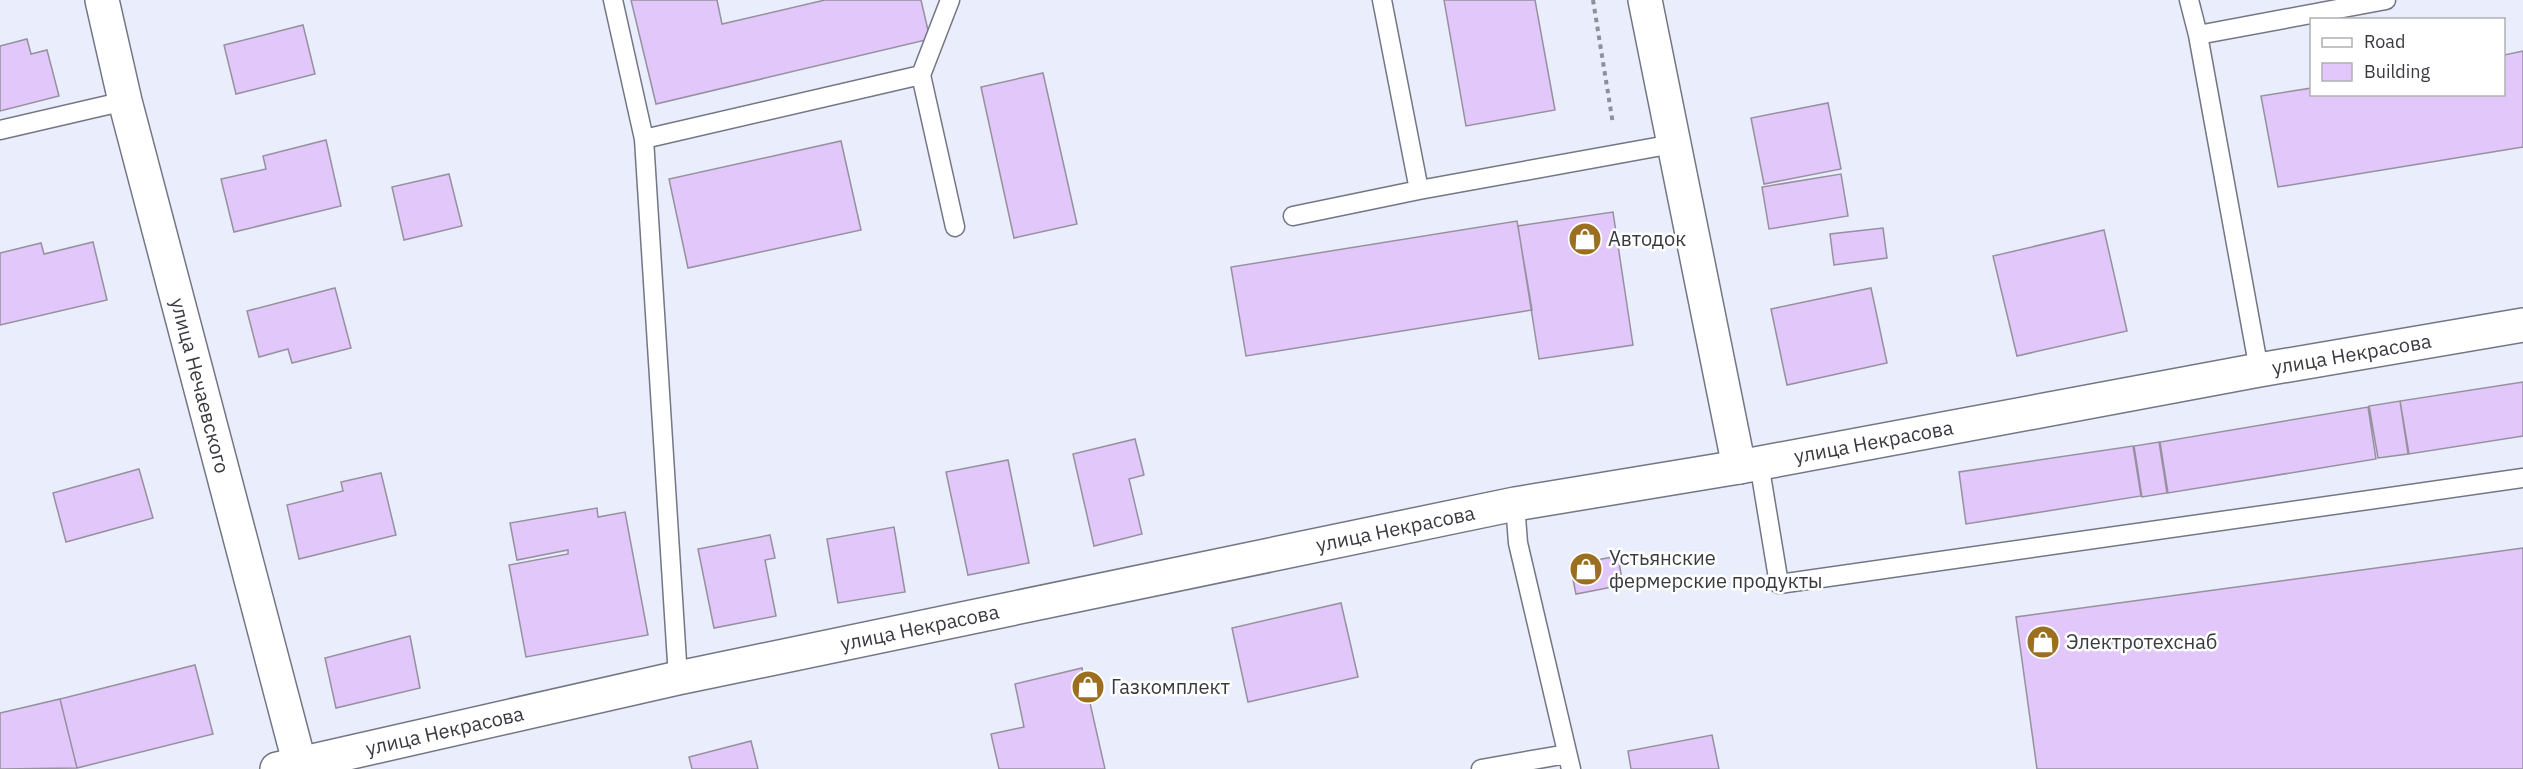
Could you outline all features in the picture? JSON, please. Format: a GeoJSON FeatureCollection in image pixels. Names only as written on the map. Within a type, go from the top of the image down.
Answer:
{"type":"FeatureCollection","features":[{"type":"Feature","properties":{"kind":"street","name":"улица Нечаевского"},"geometry":{"type":"LineString","coordinates":[[102,0],[125,101],[293,768]]}},
{"type":"Feature","properties":{"kind":"street"},"geometry":{"type":"LineString","coordinates":[[1645,0],[1673,144],[1749,465]]}},
{"type":"Feature","properties":{"kind":"street","name":"улица Некрасова"},"geometry":{"type":"LineString","coordinates":[[293,768],[678,678],[1515,504],[1749,465],[2259,370],[2523,325]]}},
{"type":"Feature","properties":{"kind":"lane"},"geometry":{"type":"LineString","coordinates":[[614,0],[644,139],[678,678]]}},
{"type":"Feature","properties":{"kind":"lane"},"geometry":{"type":"LineString","coordinates":[[950,0],[921,75],[955,227]]}},
{"type":"Feature","properties":{"kind":"lane"},"geometry":{"type":"LineString","coordinates":[[1382,0],[1419,190]]}},
{"type":"Feature","properties":{"kind":"lane"},"geometry":{"type":"LineString","coordinates":[[2189,0],[2198,35],[2259,370]]}},
{"type":"Feature","properties":{"kind":"lane"},"geometry":{"type":"LineString","coordinates":[[2198,35],[2386,0]]}},
{"type":"Feature","properties":{"kind":"lane"},"geometry":{"type":"LineString","coordinates":[[644,139],[921,75]]}},
{"type":"Feature","properties":{"kind":"lane"},"geometry":{"type":"LineString","coordinates":[[0,130],[125,101]]}},
{"type":"Feature","properties":{"kind":"lane"},"geometry":{"type":"LineString","coordinates":[[1293,216],[1419,190],[1673,144]]}},
{"type":"Feature","properties":{"kind":"lane"},"geometry":{"type":"LineString","coordinates":[[1749,465],[1779,584],[2523,477]]}},
{"type":"Feature","properties":{"kind":"lane"},"geometry":{"type":"LineString","coordinates":[[1481,769],[1569,761],[1518,543],[1515,504]]}},
{"type":"Feature","properties":{"kind":"path"},"geometry":{"type":"LineString","coordinates":[[1593,0],[1618,154]]}},
{"type":"Feature","properties":{"kind":"building"},"geometry":{"type":"Polygon","coordinates":[[[631,0],[717,0],[722,24],[825,0],[921,0],[930,39],[656,104],[631,0]]]}},
{"type":"Feature","properties":{"kind":"building"},"geometry":{"type":"Polygon","coordinates":[[[1444,0],[1535,0],[1555,110],[1466,126],[1444,0]]]}},
{"type":"Feature","properties":{"kind":"building"},"geometry":{"type":"Polygon","coordinates":[[[303,25],[315,74],[236,94],[224,45],[303,25]]]}},
{"type":"Feature","properties":{"kind":"building"},"geometry":{"type":"Polygon","coordinates":[[[27,39],[31,54],[47,50],[59,96],[0,111],[0,46],[27,39]]]}},
{"type":"Feature","properties":{"kind":"building"},"geometry":{"type":"Polygon","coordinates":[[[2523,51],[2523,147],[2278,187],[2261,96],[2310,88],[2310,96],[2505,96],[2505,55],[2523,51]]]}},
{"type":"Feature","properties":{"kind":"building"},"geometry":{"type":"Polygon","coordinates":[[[1043,73],[1077,224],[1014,238],[981,87],[1043,73]]]}},
{"type":"Feature","properties":{"kind":"building"},"geometry":{"type":"Polygon","coordinates":[[[1828,103],[1841,169],[1764,184],[1751,118],[1828,103]]]}},
{"type":"Feature","properties":{"kind":"building"},"geometry":{"type":"Polygon","coordinates":[[[326,140],[341,206],[234,232],[221,179],[266,169],[263,156],[326,140]]]}},
{"type":"Feature","properties":{"kind":"building"},"geometry":{"type":"Polygon","coordinates":[[[841,141],[861,230],[688,268],[669,179],[841,141]]]}},
{"type":"Feature","properties":{"kind":"building"},"geometry":{"type":"Polygon","coordinates":[[[449,174],[462,226],[404,240],[392,187],[449,174]]]}},
{"type":"Feature","properties":{"kind":"building"},"geometry":{"type":"Polygon","coordinates":[[[1841,174],[1848,216],[1769,229],[1762,187],[1841,174]]]}},
{"type":"Feature","properties":{"kind":"building"},"geometry":{"type":"Polygon","coordinates":[[[1613,212],[1633,345],[1539,359],[1518,226],[1613,212]]]}},
{"type":"Feature","properties":{"kind":"building"},"geometry":{"type":"Polygon","coordinates":[[[1517,221],[1532,310],[1246,356],[1231,267],[1517,221]]]}},
{"type":"Feature","properties":{"kind":"building"},"geometry":{"type":"Polygon","coordinates":[[[1883,228],[1887,258],[1834,265],[1830,234],[1883,228]]]}},
{"type":"Feature","properties":{"kind":"building"},"geometry":{"type":"Polygon","coordinates":[[[2104,230],[2127,331],[2017,356],[1993,256],[2104,230]]]}},
{"type":"Feature","properties":{"kind":"building"},"geometry":{"type":"Polygon","coordinates":[[[93,242],[107,300],[0,325],[0,253],[41,243],[44,254],[93,242]]]}},
{"type":"Feature","properties":{"kind":"building"},"geometry":{"type":"Polygon","coordinates":[[[335,288],[351,348],[292,363],[288,349],[259,357],[247,311],[335,288]]]}},
{"type":"Feature","properties":{"kind":"building"},"geometry":{"type":"Polygon","coordinates":[[[1871,288],[1887,363],[1787,385],[1771,309],[1871,288]]]}},
{"type":"Feature","properties":{"kind":"building"},"geometry":{"type":"Polygon","coordinates":[[[2523,382],[2523,436],[2409,454],[2400,401],[2523,382]]]}},
{"type":"Feature","properties":{"kind":"building"},"geometry":{"type":"Polygon","coordinates":[[[2400,401],[2408,454],[2378,458],[2369,406],[2400,401]]]}},
{"type":"Feature","properties":{"kind":"building"},"geometry":{"type":"Polygon","coordinates":[[[2368,407],[2376,459],[2168,493],[2160,442],[2368,407]]]}},
{"type":"Feature","properties":{"kind":"building"},"geometry":{"type":"Polygon","coordinates":[[[1135,439],[1144,475],[1129,479],[1142,534],[1094,546],[1073,454],[1135,439]]]}},
{"type":"Feature","properties":{"kind":"building"},"geometry":{"type":"Polygon","coordinates":[[[2159,442],[2167,493],[2142,497],[2134,446],[2159,442]]]}},
{"type":"Feature","properties":{"kind":"building"},"geometry":{"type":"Polygon","coordinates":[[[2133,446],[2141,496],[1966,524],[1959,472],[2133,446]]]}},
{"type":"Feature","properties":{"kind":"building"},"geometry":{"type":"Polygon","coordinates":[[[1008,460],[1029,563],[968,575],[946,472],[1008,460]]]}},
{"type":"Feature","properties":{"kind":"building"},"geometry":{"type":"Polygon","coordinates":[[[139,469],[153,518],[66,542],[53,493],[139,469]]]}},
{"type":"Feature","properties":{"kind":"building"},"geometry":{"type":"Polygon","coordinates":[[[381,473],[396,535],[299,559],[287,505],[343,491],[341,482],[381,473]]]}},
{"type":"Feature","properties":{"kind":"building"},"geometry":{"type":"Polygon","coordinates":[[[597,508],[598,517],[625,512],[648,635],[526,657],[509,565],[568,554],[568,550],[517,560],[510,523],[597,508]]]}},
{"type":"Feature","properties":{"kind":"building"},"geometry":{"type":"Polygon","coordinates":[[[894,527],[905,592],[838,603],[827,539],[894,527]]]}},
{"type":"Feature","properties":{"kind":"building"},"geometry":{"type":"Polygon","coordinates":[[[770,535],[775,558],[765,560],[776,616],[714,628],[698,549],[770,535]]]}},
{"type":"Feature","properties":{"kind":"building"},"geometry":{"type":"Polygon","coordinates":[[[2523,548],[2523,769],[2037,769],[2016,617],[2523,548]]]}},
{"type":"Feature","properties":{"kind":"building"},"geometry":{"type":"Polygon","coordinates":[[[1618,556],[1623,585],[1576,594],[1570,565],[1618,556]]]}},
{"type":"Feature","properties":{"kind":"building"},"geometry":{"type":"Polygon","coordinates":[[[1341,603],[1358,677],[1248,702],[1232,628],[1341,603]]]}},
{"type":"Feature","properties":{"kind":"building"},"geometry":{"type":"Polygon","coordinates":[[[410,636],[420,688],[336,708],[325,658],[410,636]]]}},
{"type":"Feature","properties":{"kind":"building"},"geometry":{"type":"Polygon","coordinates":[[[195,665],[213,734],[77,768],[60,699],[195,665]]]}},
{"type":"Feature","properties":{"kind":"building"},"geometry":{"type":"Polygon","coordinates":[[[1082,668],[1105,769],[999,769],[991,734],[1024,727],[1015,684],[1082,668]]]}},
{"type":"Feature","properties":{"kind":"building"},"geometry":{"type":"Polygon","coordinates":[[[60,699],[77,768],[0,769],[0,713],[60,699]]]}},
{"type":"Feature","properties":{"kind":"building"},"geometry":{"type":"Polygon","coordinates":[[[1712,735],[1719,769],[1631,769],[1628,751],[1712,735]]]}},
{"type":"Feature","properties":{"kind":"building"},"geometry":{"type":"Polygon","coordinates":[[[751,741],[758,769],[692,769],[689,757],[751,741]]]}},
{"type":"Feature","properties":{"kind":"place","name":"Автодок"},"geometry":{"type":"Point","coordinates":[1585,239]}},
{"type":"Feature","properties":{"kind":"place","name":"Устьянские фермерские продукты"},"geometry":{"type":"Point","coordinates":[1586,569]}},
{"type":"Feature","properties":{"kind":"place","name":"Электротехснаб"},"geometry":{"type":"Point","coordinates":[2043,642]}},
{"type":"Feature","properties":{"kind":"place","name":"Газкомплект"},"geometry":{"type":"Point","coordinates":[1088,687]}}]}
